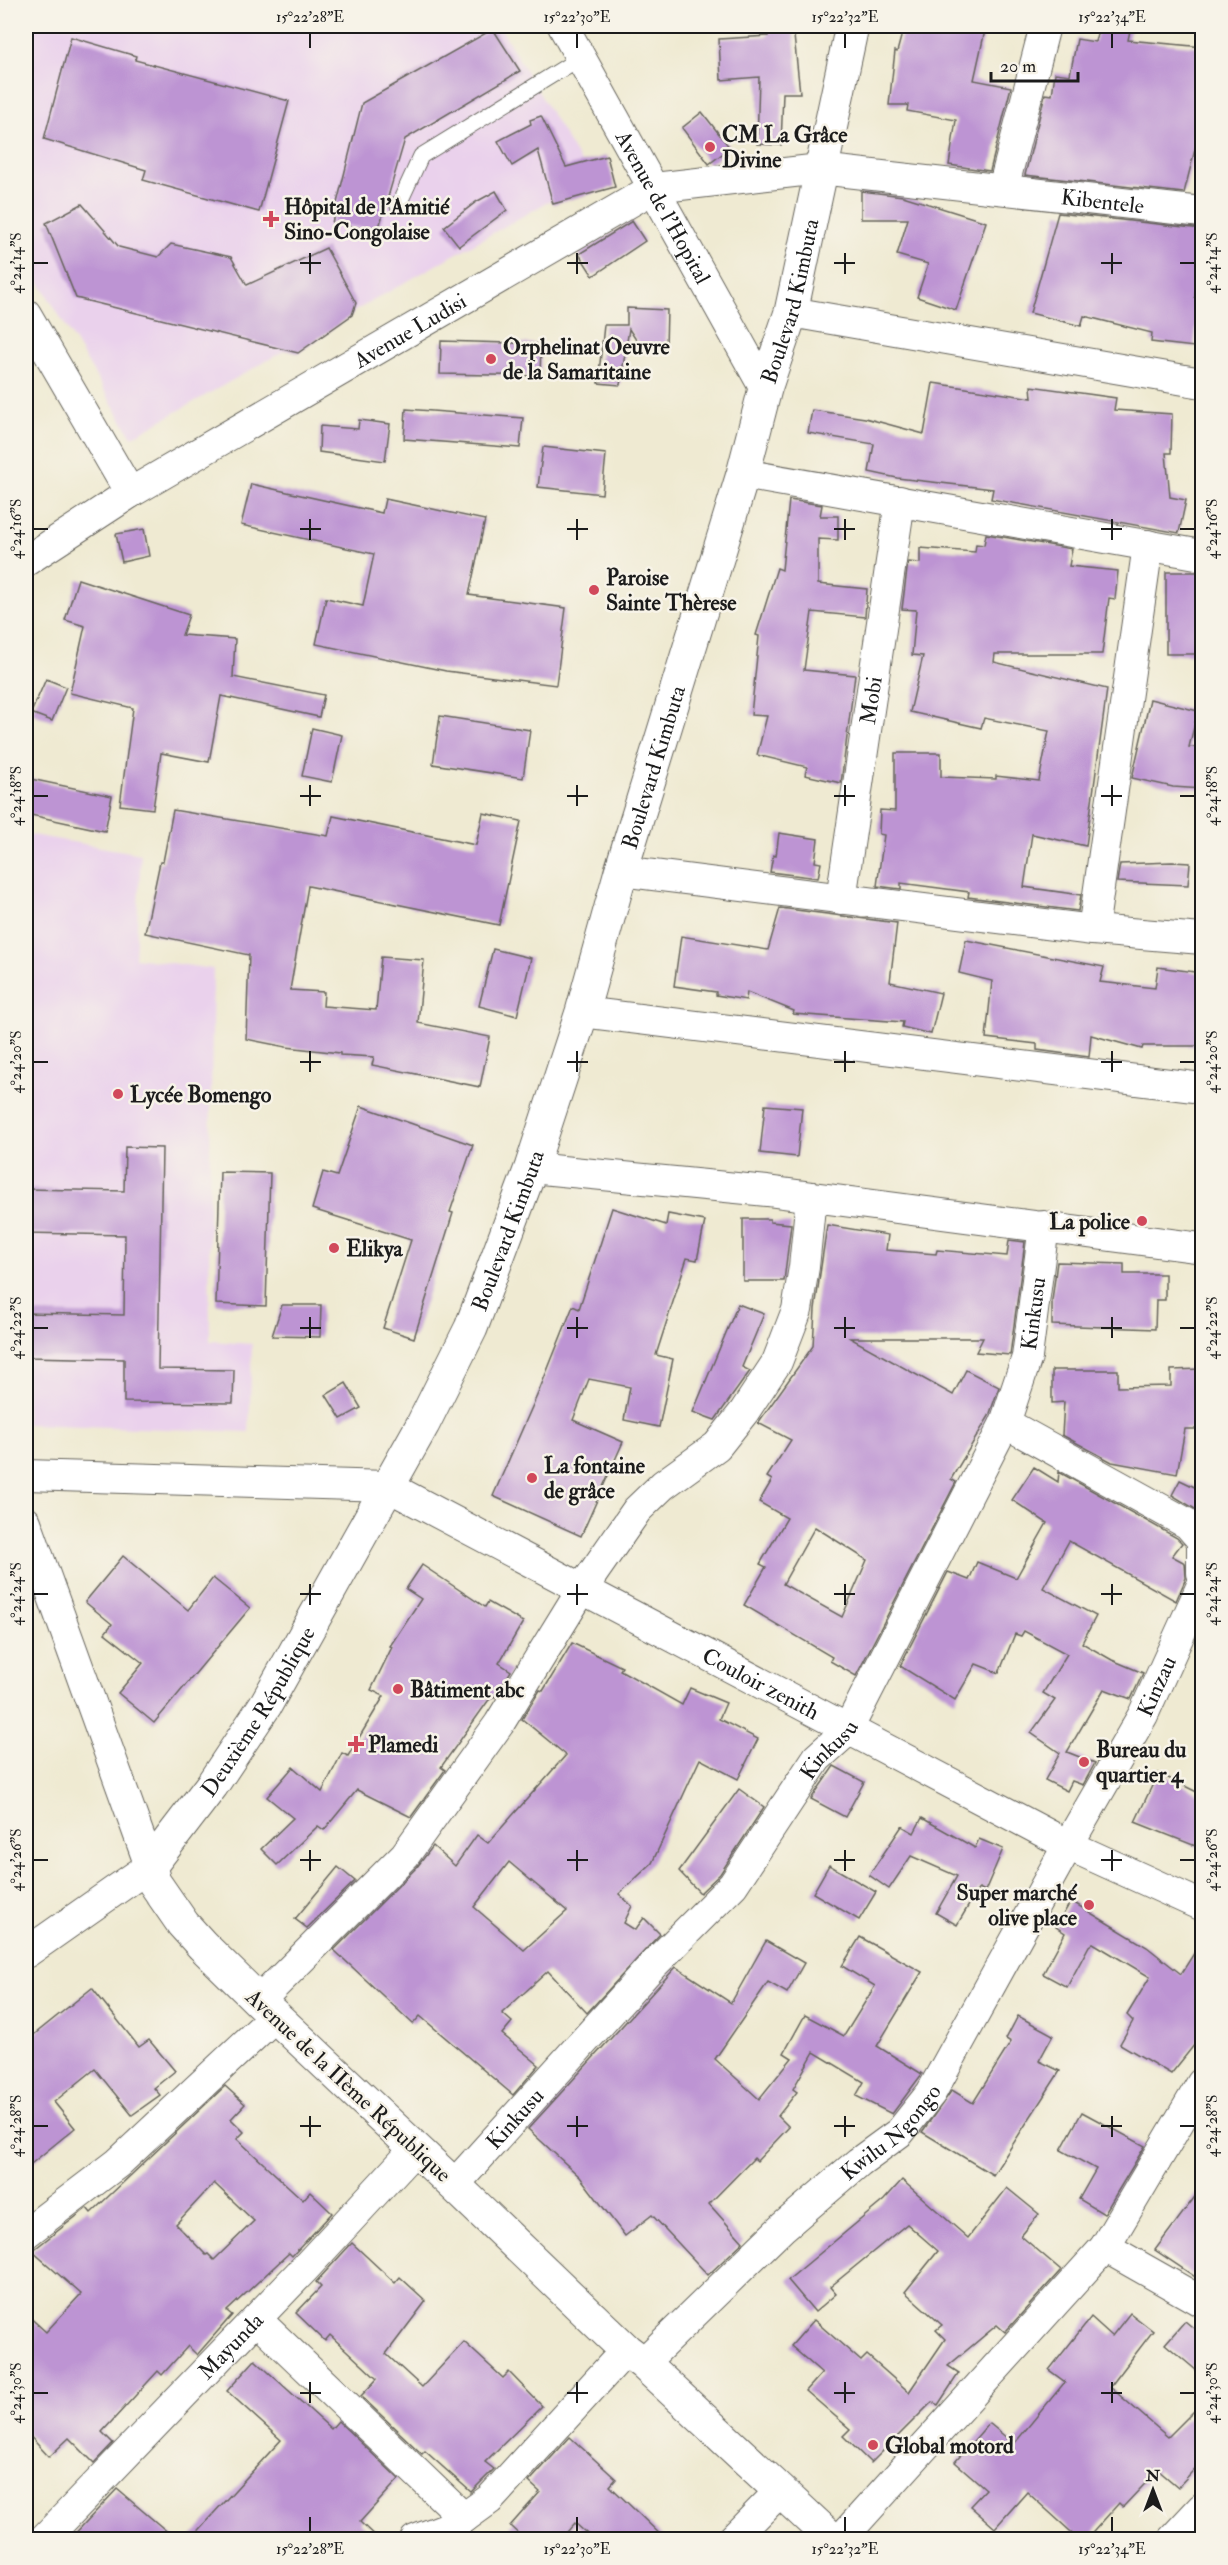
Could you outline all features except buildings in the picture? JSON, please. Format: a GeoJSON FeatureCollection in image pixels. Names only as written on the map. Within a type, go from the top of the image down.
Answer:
{"type":"FeatureCollection","features":[{"type":"Feature","properties":{"kind":"street","name":"Avenue de l'Hopital"},"geometry":{"type":"LineString","coordinates":[[562,26],[765,389]]}},
{"type":"Feature","properties":{"kind":"street","name":"Boulevard Kimbuta"},"geometry":{"type":"LineString","coordinates":[[387,1486],[423,1424],[471,1328],[531,1168],[582,1012],[621,871],[743,474],[765,389],[790,312],[852,26]]}},
{"type":"Feature","properties":{"kind":"street"},"geometry":{"type":"LineString","coordinates":[[1003,189],[1045,26]]}},
{"type":"Feature","properties":{"kind":"street","name":"Avenue Ludisi"},"geometry":{"type":"LineString","coordinates":[[26,561],[130,493],[654,188],[820,169]]}},
{"type":"Feature","properties":{"kind":"street","name":"Kibentele"},"geometry":{"type":"LineString","coordinates":[[820,169],[1203,212]]}},
{"type":"Feature","properties":{"kind":"street"},"geometry":{"type":"LineString","coordinates":[[790,312],[1203,383]]}},
{"type":"Feature","properties":{"kind":"street"},"geometry":{"type":"LineString","coordinates":[[26,314],[130,493]]}},
{"type":"Feature","properties":{"kind":"street"},"geometry":{"type":"LineString","coordinates":[[743,474],[1203,555]]}},
{"type":"Feature","properties":{"kind":"street","name":"Mobi"},"geometry":{"type":"LineString","coordinates":[[841,899],[900,501]]}},
{"type":"Feature","properties":{"kind":"street"},"geometry":{"type":"LineString","coordinates":[[1093,930],[1148,545]]}},
{"type":"Feature","properties":{"kind":"street"},"geometry":{"type":"LineString","coordinates":[[621,871],[1093,930],[1203,939]]}},
{"type":"Feature","properties":{"kind":"street"},"geometry":{"type":"LineString","coordinates":[[582,1012],[1203,1088]]}},
{"type":"Feature","properties":{"kind":"street"},"geometry":{"type":"LineString","coordinates":[[531,1168],[811,1197],[1203,1248]]}},
{"type":"Feature","properties":{"kind":"street"},"geometry":{"type":"LineString","coordinates":[[26,2233],[118,2163],[267,2009],[405,1855],[499,1724],[582,1589],[637,1510],[663,1485],[717,1446],[744,1412],[777,1362],[797,1310],[811,1197]]}},
{"type":"Feature","properties":{"kind":"street","name":"Kinkusu"},"geometry":{"type":"LineString","coordinates":[[454,2184],[652,1966],[733,1885],[817,1758],[847,1731],[1005,1423],[1027,1357],[1044,1226]]}},
{"type":"Feature","properties":{"kind":"street"},"geometry":{"type":"LineString","coordinates":[[1005,1423],[1188,1524],[1202,1540],[1203,1573]]}},
{"type":"Feature","properties":{"kind":"street"},"geometry":{"type":"LineString","coordinates":[[26,1475],[387,1486]]}},
{"type":"Feature","properties":{"kind":"street","name":"Couloir zenith"},"geometry":{"type":"LineString","coordinates":[[387,1486],[847,1731],[1068,1845],[1203,1906]]}},
{"type":"Feature","properties":{"kind":"street","name":"Deuxième République"},"geometry":{"type":"LineString","coordinates":[[150,1866],[212,1785],[266,1704],[387,1486]]}},
{"type":"Feature","properties":{"kind":"street","name":"Avenue de la IIème République"},"geometry":{"type":"LineString","coordinates":[[26,1522],[154,1882],[183,1924],[267,2009],[634,2356],[833,2540]]}},
{"type":"Feature","properties":{"kind":"street","name":"Kinzau"},"geometry":{"type":"LineString","coordinates":[[1068,1845],[1143,1715],[1203,1585]]}},
{"type":"Feature","properties":{"kind":"street","name":"Kwilu Ngongo"},"geometry":{"type":"LineString","coordinates":[[634,2356],[859,2162],[900,2132],[917,2113],[932,2093],[1068,1845]]}},
{"type":"Feature","properties":{"kind":"street"},"geometry":{"type":"LineString","coordinates":[[26,1953],[150,1866]]}},
{"type":"Feature","properties":{"kind":"street"},"geometry":{"type":"LineString","coordinates":[[840,2540],[1105,2247],[1203,2083]]}},
{"type":"Feature","properties":{"kind":"street","name":"Mayunda"},"geometry":{"type":"LineString","coordinates":[[43,2540],[416,2149]]}},
{"type":"Feature","properties":{"kind":"street"},"geometry":{"type":"LineString","coordinates":[[1105,2247],[1203,2302]]}},
{"type":"Feature","properties":{"kind":"street"},"geometry":{"type":"LineString","coordinates":[[256,2319],[464,2518]]}},
{"type":"Feature","properties":{"kind":"street"},"geometry":{"type":"LineString","coordinates":[[415,2540],[454,2525],[490,2499],[634,2356]]}},
{"type":"Feature","properties":{"kind":"street"},"geometry":{"type":"LineString","coordinates":[[732,2540],[780,2492]]}},
{"type":"Feature","properties":{"kind":"street"},"geometry":{"type":"LineString","coordinates":[[1172,2540],[1203,2508]]}},
{"type":"Feature","properties":{"kind":"lane"},"geometry":{"type":"LineString","coordinates":[[398,206],[421,156],[580,58]]}},
{"type":"Feature","properties":{"kind":"shaded area","name":"Hôpital de l'Amitié Sino-Congolaise"},"geometry":{"type":"Polygon","coordinates":[[[26,26],[499,26],[590,178],[132,437],[26,260],[26,26]]]}},
{"type":"Feature","properties":{"kind":"shaded area","name":"Lycée Bomengo"},"geometry":{"type":"Polygon","coordinates":[[[26,834],[141,854],[135,958],[213,969],[209,1219],[210,1341],[252,1344],[249,1432],[26,1424],[26,834]]]}},
{"type":"Feature","properties":{"kind":"place","name":"CM La Grâce Divine"},"geometry":{"type":"Point","coordinates":[710,147]}},
{"type":"Feature","properties":{"kind":"place","name":"Hôpital de l'Amitié Sino-Congolaise"},"geometry":{"type":"Point","coordinates":[271,219]}},
{"type":"Feature","properties":{"kind":"place","name":"Orphelinat Oeuvre de la Samaritaine"},"geometry":{"type":"Point","coordinates":[491,359]}},
{"type":"Feature","properties":{"kind":"place","name":"Paroise Sainte Thèrese"},"geometry":{"type":"Point","coordinates":[594,590]}},
{"type":"Feature","properties":{"kind":"place","name":"Lycée Bomengo"},"geometry":{"type":"Point","coordinates":[118,1094]}},
{"type":"Feature","properties":{"kind":"place","name":"La police"},"geometry":{"type":"Point","coordinates":[1142,1221]}},
{"type":"Feature","properties":{"kind":"place","name":"Elikya"},"geometry":{"type":"Point","coordinates":[334,1248]}},
{"type":"Feature","properties":{"kind":"place","name":"La fontaine de grâce"},"geometry":{"type":"Point","coordinates":[532,1478]}},
{"type":"Feature","properties":{"kind":"place","name":"Bâtiment abc"},"geometry":{"type":"Point","coordinates":[398,1689]}},
{"type":"Feature","properties":{"kind":"place","name":"Plamedi"},"geometry":{"type":"Point","coordinates":[356,1744]}},
{"type":"Feature","properties":{"kind":"place","name":"Bureau du quartier 4"},"geometry":{"type":"Point","coordinates":[1084,1762]}},
{"type":"Feature","properties":{"kind":"place","name":"Super marché olive place"},"geometry":{"type":"Point","coordinates":[1089,1905]}},
{"type":"Feature","properties":{"kind":"place","name":"Global motord"},"geometry":{"type":"Point","coordinates":[873,2445]}}]}
